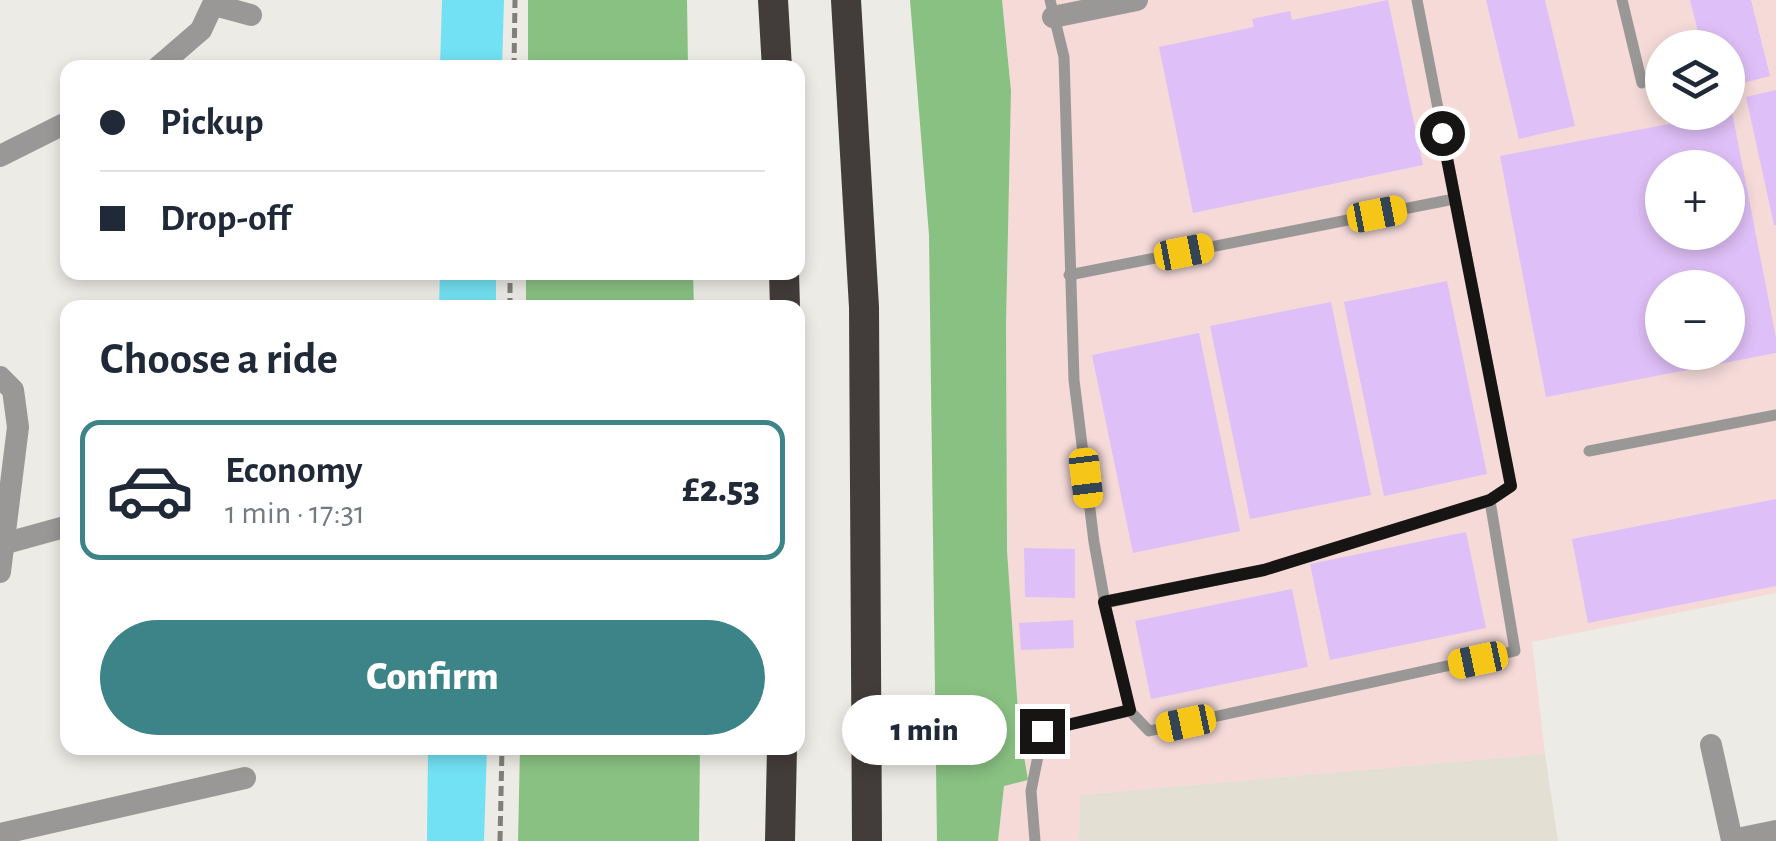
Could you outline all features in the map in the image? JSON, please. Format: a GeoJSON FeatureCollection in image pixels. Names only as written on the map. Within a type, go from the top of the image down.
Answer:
{"type":"FeatureCollection","features":[{"type":"Feature","properties":{"kind":"highway"},"geometry":{"type":"LineString","coordinates":[[773,0],[777,60]]}},
{"type":"Feature","properties":{"kind":"highway"},"geometry":{"type":"LineString","coordinates":[[846,0],[864,307],[867,841]]}},
{"type":"Feature","properties":{"kind":"highway"},"geometry":{"type":"LineString","coordinates":[[780,841],[782,755]]}},
{"type":"Feature","properties":{"kind":"street"},"geometry":{"type":"LineString","coordinates":[[1052,8],[1137,0]]}},
{"type":"Feature","properties":{"kind":"street"},"geometry":{"type":"LineString","coordinates":[[166,60],[201,30],[214,2],[251,15]]}},
{"type":"Feature","properties":{"kind":"street"},"geometry":{"type":"LineString","coordinates":[[0,156],[60,126]]}},
{"type":"Feature","properties":{"kind":"street"},"geometry":{"type":"LineString","coordinates":[[0,377],[13,390],[18,427],[0,572]]}},
{"type":"Feature","properties":{"kind":"street"},"geometry":{"type":"LineString","coordinates":[[3,544],[60,528]]}},
{"type":"Feature","properties":{"kind":"street"},"geometry":{"type":"LineString","coordinates":[[1711,745],[1732,840],[1776,832]]}},
{"type":"Feature","properties":{"kind":"street"},"geometry":{"type":"LineString","coordinates":[[0,834],[245,778]]}},
{"type":"Feature","properties":{"kind":"lane"},"geometry":{"type":"LineString","coordinates":[[1104,602],[1264,570],[1490,500],[1511,486],[1416,0]]}},
{"type":"Feature","properties":{"kind":"lane"},"geometry":{"type":"LineString","coordinates":[[1622,0],[1642,83]]}},
{"type":"Feature","properties":{"kind":"lane"},"geometry":{"type":"LineString","coordinates":[[1052,8],[1064,58],[1074,380],[1104,602],[1130,710],[1150,731],[1514,652],[1490,500]]}},
{"type":"Feature","properties":{"kind":"lane"},"geometry":{"type":"LineString","coordinates":[[1069,275],[1454,199]]}},
{"type":"Feature","properties":{"kind":"lane"},"geometry":{"type":"LineString","coordinates":[[1590,450],[1775,418]]}},
{"type":"Feature","properties":{"kind":"lane"},"geometry":{"type":"LineString","coordinates":[[1036,841],[1032,791],[1042,731],[1130,710]]}},
{"type":"Feature","properties":{"kind":"path"},"geometry":{"type":"LineString","coordinates":[[514,60],[515,0]]}},
{"type":"Feature","properties":{"kind":"path"},"geometry":{"type":"LineString","coordinates":[[500,841],[502,755]]}},
{"type":"Feature","properties":{"kind":"shaded area"},"geometry":{"type":"Polygon","coordinates":[[[1002,0],[1776,0],[1776,593],[1532,642],[1545,754],[1081,795],[1079,841],[998,841],[1004,785],[1028,780],[1019,726],[1007,550],[1011,91],[1002,0]]]}},
{"type":"Feature","properties":{"kind":"shaded area"},"geometry":{"type":"Polygon","coordinates":[[[1545,754],[1558,841],[1079,841],[1080,795],[1545,754]]]}},
{"type":"Feature","properties":{"kind":"green space"},"geometry":{"type":"Polygon","coordinates":[[[528,0],[687,0],[688,60],[528,60],[528,0]]]}},
{"type":"Feature","properties":{"kind":"green space"},"geometry":{"type":"Polygon","coordinates":[[[910,0],[1002,0],[1011,91],[1007,550],[1019,726],[1028,780],[1004,786],[998,841],[937,841],[929,235],[910,0]]]}},
{"type":"Feature","properties":{"kind":"green space"},"geometry":{"type":"Polygon","coordinates":[[[526,280],[693,280],[694,300],[526,300],[526,280]]]}},
{"type":"Feature","properties":{"kind":"green space"},"geometry":{"type":"Polygon","coordinates":[[[520,755],[700,755],[699,841],[518,841],[520,755]]]}},
{"type":"Feature","properties":{"kind":"water"},"geometry":{"type":"Polygon","coordinates":[[[442,0],[504,0],[502,60],[440,60],[442,0]]]}},
{"type":"Feature","properties":{"kind":"water"},"geometry":{"type":"Polygon","coordinates":[[[440,280],[496,280],[496,300],[439,300],[440,280]]]}},
{"type":"Feature","properties":{"kind":"water"},"geometry":{"type":"Polygon","coordinates":[[[428,755],[487,755],[484,841],[427,841],[428,755]]]}},
{"type":"Feature","properties":{"kind":"building"},"geometry":{"type":"Polygon","coordinates":[[[1388,0],[1423,165],[1193,213],[1159,47],[1254,27],[1252,19],[1290,11],[1292,20],[1388,0]]]}},
{"type":"Feature","properties":{"kind":"building"},"geometry":{"type":"Polygon","coordinates":[[[1486,0],[1545,0],[1575,126],[1519,139],[1486,0]]]}},
{"type":"Feature","properties":{"kind":"building"},"geometry":{"type":"Polygon","coordinates":[[[1690,0],[1751,0],[1770,76],[1745,83],[1745,30],[1698,30],[1690,0]]]}},
{"type":"Feature","properties":{"kind":"building"},"geometry":{"type":"Polygon","coordinates":[[[1776,90],[1776,225],[1774,225],[1746,97],[1776,90]]]}},
{"type":"Feature","properties":{"kind":"building"},"geometry":{"type":"Polygon","coordinates":[[[1645,128],[1736,130],[1739,150],[1645,150],[1645,250],[1745,250],[1745,179],[1776,353],[1745,359],[1745,270],[1645,270],[1645,370],[1687,370],[1546,397],[1500,156],[1645,128]]]}},
{"type":"Feature","properties":{"kind":"building"},"geometry":{"type":"Polygon","coordinates":[[[1447,281],[1487,474],[1384,496],[1344,302],[1447,281]]]}},
{"type":"Feature","properties":{"kind":"building"},"geometry":{"type":"Polygon","coordinates":[[[1331,302],[1371,495],[1250,519],[1210,326],[1331,302]]]}},
{"type":"Feature","properties":{"kind":"building"},"geometry":{"type":"Polygon","coordinates":[[[1199,333],[1240,531],[1133,553],[1092,355],[1199,333]]]}},
{"type":"Feature","properties":{"kind":"building"},"geometry":{"type":"Polygon","coordinates":[[[1776,499],[1776,586],[1588,623],[1572,539],[1776,499]]]}},
{"type":"Feature","properties":{"kind":"building"},"geometry":{"type":"Polygon","coordinates":[[[1466,532],[1486,628],[1330,660],[1310,564],[1466,532]]]}},
{"type":"Feature","properties":{"kind":"building"},"geometry":{"type":"Polygon","coordinates":[[[1024,548],[1075,549],[1075,598],[1025,597],[1024,548]]]}},
{"type":"Feature","properties":{"kind":"building"},"geometry":{"type":"Polygon","coordinates":[[[1292,589],[1308,667],[1151,699],[1135,621],[1292,589]]]}},
{"type":"Feature","properties":{"kind":"building"},"geometry":{"type":"Polygon","coordinates":[[[1073,620],[1074,648],[1021,650],[1019,623],[1073,620]]]}},
{"type":"Feature","properties":{"kind":"route"},"geometry":{"type":"LineString","coordinates":[[1042,731],[1130,710],[1104,602],[1264,570],[1490,500],[1511,486],[1442,133]]}}]}
